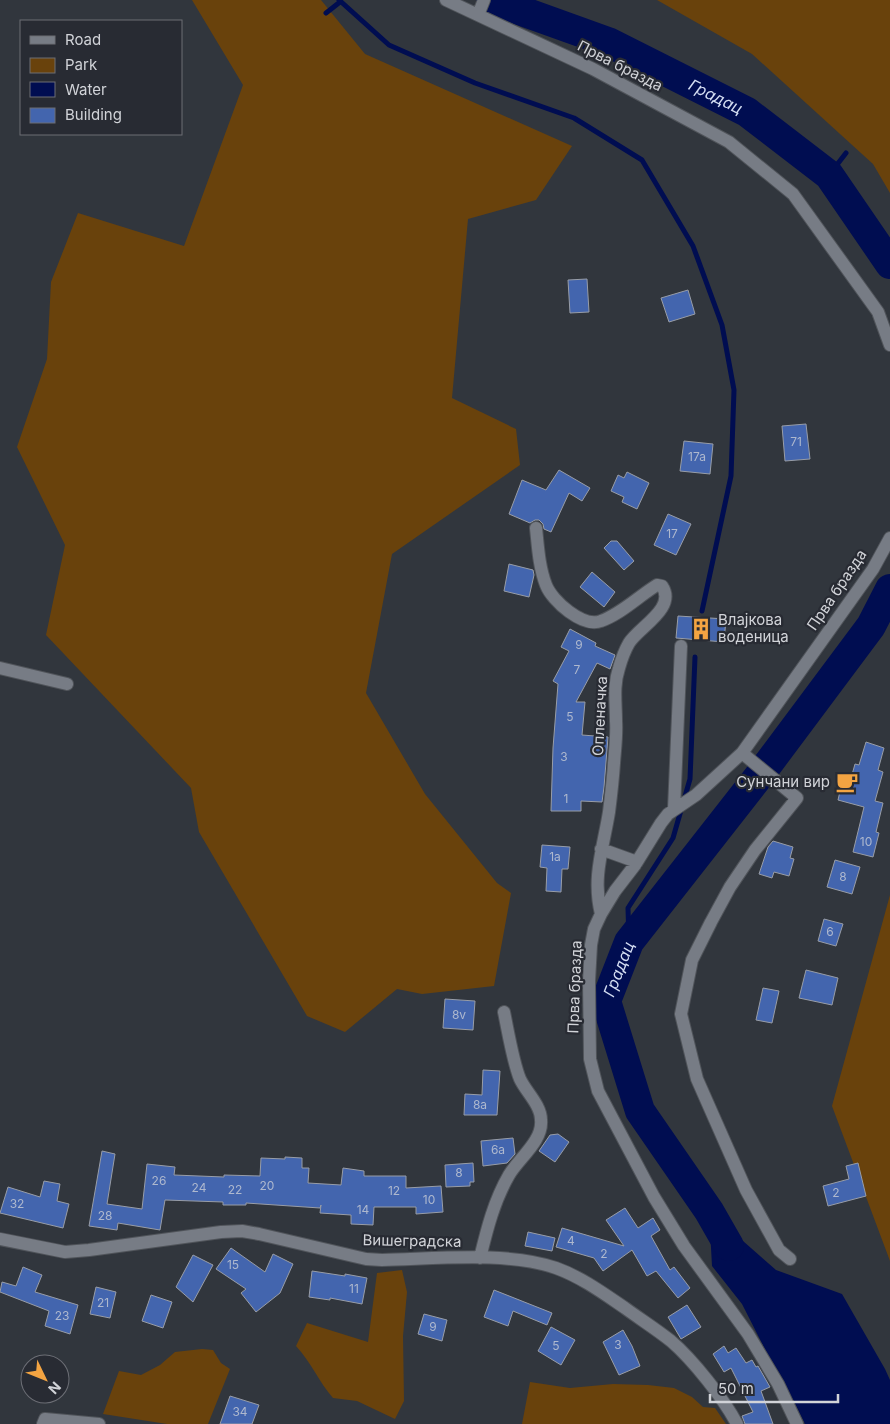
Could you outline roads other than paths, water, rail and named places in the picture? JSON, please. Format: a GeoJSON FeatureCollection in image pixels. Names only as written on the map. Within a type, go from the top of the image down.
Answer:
{"type":"FeatureCollection","features":[{"type":"Feature","properties":{"kind":"street","name":"Прва бразда"},"geometry":{"type":"LineString","coordinates":[[446,0],[592,69],[729,142],[793,194],[878,312],[890,345]]}},
{"type":"Feature","properties":{"kind":"street"},"geometry":{"type":"LineString","coordinates":[[478,15],[484,0]]}},
{"type":"Feature","properties":{"kind":"street","name":"Опленачка"},"geometry":{"type":"LineString","coordinates":[[536,528],[538,557],[547,587],[575,616],[593,622],[601,622],[656,585],[662,586],[665,590],[666,597],[661,610],[629,643],[618,670],[614,698],[616,721],[609,812],[597,868],[597,897],[601,914]]}},
{"type":"Feature","properties":{"kind":"street","name":"Прва бразда"},"geometry":{"type":"LineString","coordinates":[[796,1424],[778,1384],[748,1334],[684,1246],[654,1197],[598,1091],[590,1059],[589,981],[591,945],[594,929],[601,914],[615,890],[637,862],[661,823],[674,809],[696,795],[746,757],[791,679],[874,569],[890,538]]}},
{"type":"Feature","properties":{"kind":"street"},"geometry":{"type":"LineString","coordinates":[[674,809],[681,646]]}},
{"type":"Feature","properties":{"kind":"street"},"geometry":{"type":"LineString","coordinates":[[0,668],[67,684]]}},
{"type":"Feature","properties":{"kind":"street"},"geometry":{"type":"LineString","coordinates":[[746,757],[797,798],[755,850],[730,887],[692,960],[681,1014],[697,1079],[746,1190],[779,1250],[790,1259]]}},
{"type":"Feature","properties":{"kind":"street"},"geometry":{"type":"LineString","coordinates":[[601,849],[637,862]]}},
{"type":"Feature","properties":{"kind":"street"},"geometry":{"type":"LineString","coordinates":[[480,1258],[492,1211],[500,1190],[510,1173],[537,1138],[541,1120],[538,1109],[519,1077],[504,1012]]}},
{"type":"Feature","properties":{"kind":"street","name":"Вишеградска"},"geometry":{"type":"LineString","coordinates":[[0,1238],[66,1252],[242,1231],[366,1259],[480,1258],[517,1260],[556,1268],[600,1290],[672,1342],[703,1376],[731,1412],[737,1424]]}},
{"type":"Feature","properties":{"kind":"street"},"geometry":{"type":"LineString","coordinates":[[44,1421],[98,1424]]}},
{"type":"Feature","properties":{"kind":"water"},"geometry":{"type":"Polygon","coordinates":[[[709,1211],[776,1270],[842,1294],[890,1380],[890,1424],[805,1424],[742,1304],[712,1266],[709,1211]]]}},
{"type":"Feature","properties":{"kind":"waterway"},"geometry":{"type":"LineString","coordinates":[[339,0],[389,45],[475,83],[574,118],[642,160],[693,246],[722,325],[734,390],[731,476],[702,611]]}},
{"type":"Feature","properties":{"kind":"waterway","name":"Градац"},"geometry":{"type":"LineString","coordinates":[[491,0],[608,42],[747,112],[829,175],[890,264]]}},
{"type":"Feature","properties":{"kind":"waterway"},"geometry":{"type":"LineString","coordinates":[[326,13],[340,2]]}},
{"type":"Feature","properties":{"kind":"waterway"},"geometry":{"type":"LineString","coordinates":[[829,175],[846,153]]}},
{"type":"Feature","properties":{"kind":"waterway","name":"Градац"},"geometry":{"type":"LineString","coordinates":[[729,1246],[709,1211],[640,1111],[606,1001],[629,942],[759,776],[871,626],[890,589]]}},
{"type":"Feature","properties":{"kind":"waterway"},"geometry":{"type":"LineString","coordinates":[[629,942],[628,908],[673,838],[690,779],[695,657]]}},
{"type":"Feature","properties":{"kind":"place","name":"Влајкова воденица"},"geometry":{"type":"Point","coordinates":[701,629]}},
{"type":"Feature","properties":{"kind":"place","name":"Сунчани вир"},"geometry":{"type":"Point","coordinates":[847,782]}}]}
